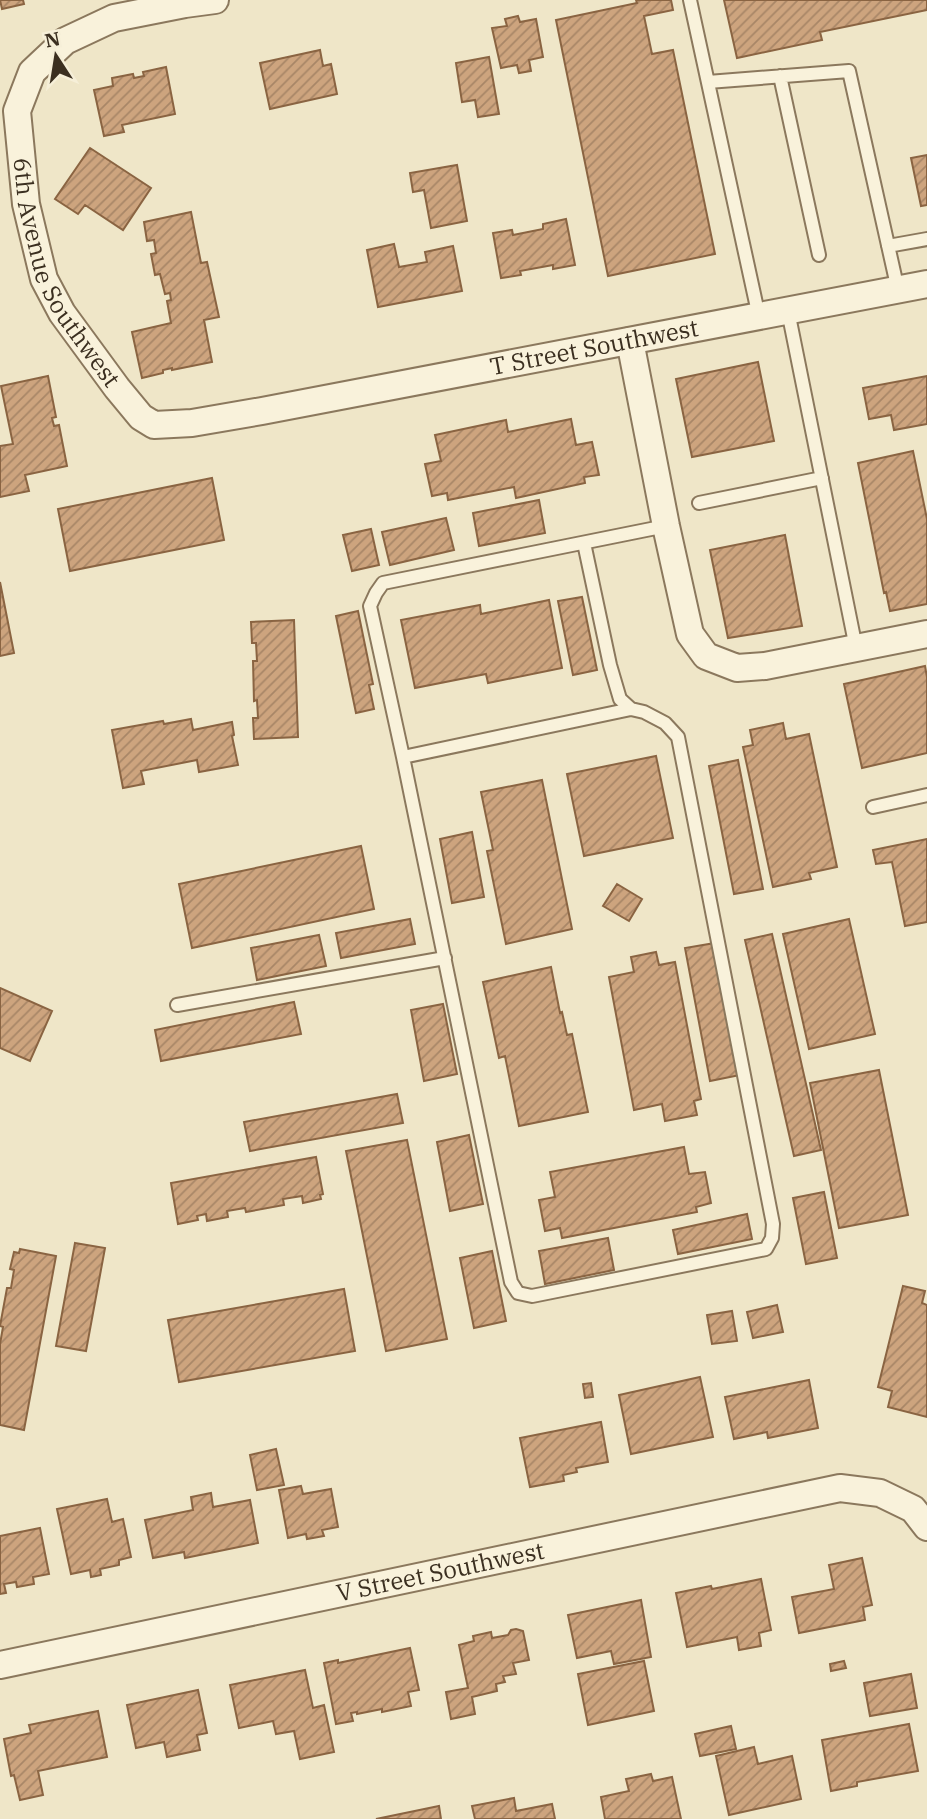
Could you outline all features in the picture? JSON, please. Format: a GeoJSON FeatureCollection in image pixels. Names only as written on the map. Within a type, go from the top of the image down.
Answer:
{"type":"FeatureCollection","features":[{"type":"Feature","properties":{"kind":"street","name":"6th Avenue Southwest"},"geometry":{"type":"LineString","coordinates":[[215,0],[114,18],[65,41],[32,72],[17,111],[26,204],[44,279],[62,313],[141,417],[154,425],[192,423],[262,411]]}},
{"type":"Feature","properties":{"kind":"street","name":"T Street Southwest"},"geometry":{"type":"LineString","coordinates":[[262,411],[927,284]]}},
{"type":"Feature","properties":{"kind":"street"},"geometry":{"type":"LineString","coordinates":[[630,341],[690,634],[706,656],[737,668],[765,666],[927,634]]}},
{"type":"Feature","properties":{"kind":"street","name":"V Street Southwest"},"geometry":{"type":"LineString","coordinates":[[0,1665],[840,1488],[880,1493],[913,1509],[927,1527]]}},
{"type":"Feature","properties":{"kind":"lane"},"geometry":{"type":"LineString","coordinates":[[690,0],[759,317]]}},
{"type":"Feature","properties":{"kind":"lane"},"geometry":{"type":"LineString","coordinates":[[708,82],[849,71],[898,290]]}},
{"type":"Feature","properties":{"kind":"lane"},"geometry":{"type":"LineString","coordinates":[[780,76],[819,255]]}},
{"type":"Feature","properties":{"kind":"lane"},"geometry":{"type":"LineString","coordinates":[[888,246],[927,239]]}},
{"type":"Feature","properties":{"kind":"lane"},"geometry":{"type":"LineString","coordinates":[[788,311],[856,648]]}},
{"type":"Feature","properties":{"kind":"lane"},"geometry":{"type":"LineString","coordinates":[[699,503],[821,478]]}},
{"type":"Feature","properties":{"kind":"lane"},"geometry":{"type":"LineString","coordinates":[[403,757],[631,709],[666,723],[678,737],[774,1224],[772,1238],[766,1249],[532,1296],[518,1293],[511,1282],[370,606],[383,583],[666,526]]}},
{"type":"Feature","properties":{"kind":"lane"},"geometry":{"type":"LineString","coordinates":[[584,542],[610,665],[621,699],[631,709]]}},
{"type":"Feature","properties":{"kind":"lane"},"geometry":{"type":"LineString","coordinates":[[873,807],[927,795]]}},
{"type":"Feature","properties":{"kind":"lane"},"geometry":{"type":"LineString","coordinates":[[177,1005],[445,958]]}},
{"type":"Feature","properties":{"kind":"building"},"geometry":{"type":"Polygon","coordinates":[[[0,0],[23,0],[24,4],[2,9],[0,0]]]}},
{"type":"Feature","properties":{"kind":"building"},"geometry":{"type":"Polygon","coordinates":[[[636,0],[671,0],[673,10],[644,16],[652,54],[673,50],[715,254],[608,276],[556,20],[637,3],[636,0]]]}},
{"type":"Feature","properties":{"kind":"building"},"geometry":{"type":"Polygon","coordinates":[[[724,0],[927,0],[927,10],[820,32],[822,40],[737,58],[724,0]]]}},
{"type":"Feature","properties":{"kind":"building"},"geometry":{"type":"Polygon","coordinates":[[[518,16],[520,22],[536,19],[543,57],[529,60],[531,71],[519,73],[517,65],[501,68],[492,28],[507,26],[505,19],[518,16]]]}},
{"type":"Feature","properties":{"kind":"building"},"geometry":{"type":"Polygon","coordinates":[[[320,50],[323,66],[331,64],[337,94],[270,109],[260,63],[320,50]]]}},
{"type":"Feature","properties":{"kind":"building"},"geometry":{"type":"Polygon","coordinates":[[[489,57],[499,114],[478,117],[475,100],[462,102],[456,63],[489,57]]]}},
{"type":"Feature","properties":{"kind":"building"},"geometry":{"type":"Polygon","coordinates":[[[166,67],[175,114],[122,125],[124,132],[104,136],[94,90],[113,86],[112,78],[133,74],[134,78],[144,76],[143,72],[166,67]]]}},
{"type":"Feature","properties":{"kind":"building"},"geometry":{"type":"Polygon","coordinates":[[[90,148],[151,188],[123,230],[85,205],[78,214],[55,199],[90,148]]]}},
{"type":"Feature","properties":{"kind":"building"},"geometry":{"type":"Polygon","coordinates":[[[927,155],[927,205],[921,206],[911,158],[927,155]]]}},
{"type":"Feature","properties":{"kind":"building"},"geometry":{"type":"Polygon","coordinates":[[[457,165],[467,221],[431,228],[424,190],[413,192],[410,173],[457,165]]]}},
{"type":"Feature","properties":{"kind":"building"},"geometry":{"type":"Polygon","coordinates":[[[191,212],[201,263],[207,262],[219,317],[204,320],[212,362],[163,370],[163,373],[142,378],[132,332],[171,323],[167,301],[171,300],[170,293],[165,294],[160,274],[155,275],[151,254],[156,253],[154,240],[147,241],[144,222],[191,212]]]}},
{"type":"Feature","properties":{"kind":"building"},"geometry":{"type":"Polygon","coordinates":[[[566,219],[575,265],[553,269],[553,265],[520,271],[521,275],[501,278],[493,233],[512,230],[513,235],[543,229],[543,224],[566,219]]]}},
{"type":"Feature","properties":{"kind":"building"},"geometry":{"type":"Polygon","coordinates":[[[394,244],[399,267],[427,262],[425,252],[453,246],[462,291],[378,307],[367,250],[394,244]]]}},
{"type":"Feature","properties":{"kind":"building"},"geometry":{"type":"Polygon","coordinates":[[[758,362],[774,441],[692,457],[676,379],[758,362]]]}},
{"type":"Feature","properties":{"kind":"building"},"geometry":{"type":"Polygon","coordinates":[[[48,376],[56,417],[52,418],[54,426],[59,425],[67,466],[25,475],[29,491],[0,497],[0,446],[13,444],[1,386],[48,376]]]}},
{"type":"Feature","properties":{"kind":"building"},"geometry":{"type":"Polygon","coordinates":[[[927,376],[927,424],[894,430],[891,415],[869,419],[863,388],[927,376]]]}},
{"type":"Feature","properties":{"kind":"building"},"geometry":{"type":"Polygon","coordinates":[[[571,419],[576,445],[592,442],[599,475],[584,477],[585,483],[516,498],[514,487],[448,500],[447,493],[432,496],[425,464],[441,461],[435,435],[506,420],[508,432],[571,419]]]}},
{"type":"Feature","properties":{"kind":"building"},"geometry":{"type":"Polygon","coordinates":[[[913,451],[927,519],[927,604],[890,611],[858,463],[913,451]]]}},
{"type":"Feature","properties":{"kind":"building"},"geometry":{"type":"Polygon","coordinates":[[[212,478],[224,540],[70,571],[58,509],[212,478]]]}},
{"type":"Feature","properties":{"kind":"building"},"geometry":{"type":"Polygon","coordinates":[[[539,500],[545,533],[479,546],[473,513],[539,500]]]}},
{"type":"Feature","properties":{"kind":"building"},"geometry":{"type":"Polygon","coordinates":[[[446,518],[454,550],[390,565],[382,532],[446,518]]]}},
{"type":"Feature","properties":{"kind":"building"},"geometry":{"type":"Polygon","coordinates":[[[371,529],[379,565],[352,571],[343,535],[371,529]]]}},
{"type":"Feature","properties":{"kind":"building"},"geometry":{"type":"Polygon","coordinates":[[[785,535],[802,626],[728,638],[710,550],[785,535]]]}},
{"type":"Feature","properties":{"kind":"building"},"geometry":{"type":"Polygon","coordinates":[[[0,582],[14,653],[0,656],[0,582]]]}},
{"type":"Feature","properties":{"kind":"building"},"geometry":{"type":"Polygon","coordinates":[[[582,597],[597,670],[573,675],[558,601],[582,597]]]}},
{"type":"Feature","properties":{"kind":"building"},"geometry":{"type":"Polygon","coordinates":[[[549,600],[562,668],[488,683],[486,674],[415,688],[401,620],[480,605],[481,614],[549,600]]]}},
{"type":"Feature","properties":{"kind":"building"},"geometry":{"type":"Polygon","coordinates":[[[358,611],[373,684],[369,685],[374,709],[356,713],[336,616],[358,611]]]}},
{"type":"Feature","properties":{"kind":"building"},"geometry":{"type":"Polygon","coordinates":[[[294,620],[298,737],[254,739],[253,718],[258,718],[257,700],[254,701],[253,661],[257,661],[256,643],[252,643],[251,622],[294,620]]]}},
{"type":"Feature","properties":{"kind":"building"},"geometry":{"type":"Polygon","coordinates":[[[925,666],[927,753],[862,768],[844,684],[925,666]]]}},
{"type":"Feature","properties":{"kind":"building"},"geometry":{"type":"Polygon","coordinates":[[[191,719],[193,730],[232,722],[238,765],[199,772],[197,760],[141,771],[144,784],[123,788],[112,730],[191,719]]]}},
{"type":"Feature","properties":{"kind":"building"},"geometry":{"type":"Polygon","coordinates":[[[783,723],[786,739],[809,734],[837,867],[809,873],[811,879],[773,887],[743,747],[753,745],[750,730],[783,723]]]}},
{"type":"Feature","properties":{"kind":"building"},"geometry":{"type":"Polygon","coordinates":[[[656,756],[673,838],[584,856],[567,774],[656,756]]]}},
{"type":"Feature","properties":{"kind":"building"},"geometry":{"type":"Polygon","coordinates":[[[738,760],[763,889],[734,894],[709,766],[738,760]]]}},
{"type":"Feature","properties":{"kind":"building"},"geometry":{"type":"Polygon","coordinates":[[[542,780],[572,929],[506,944],[487,851],[493,850],[481,792],[542,780]]]}},
{"type":"Feature","properties":{"kind":"building"},"geometry":{"type":"Polygon","coordinates":[[[472,832],[484,897],[452,903],[440,839],[472,832]]]}},
{"type":"Feature","properties":{"kind":"building"},"geometry":{"type":"Polygon","coordinates":[[[927,839],[927,922],[905,926],[892,862],[876,864],[873,850],[927,839]]]}},
{"type":"Feature","properties":{"kind":"building"},"geometry":{"type":"Polygon","coordinates":[[[361,846],[374,909],[192,948],[179,884],[361,846]]]}},
{"type":"Feature","properties":{"kind":"building"},"geometry":{"type":"Polygon","coordinates":[[[617,884],[642,899],[629,921],[603,906],[617,884]]]}},
{"type":"Feature","properties":{"kind":"building"},"geometry":{"type":"Polygon","coordinates":[[[410,919],[415,944],[341,958],[336,933],[410,919]]]}},
{"type":"Feature","properties":{"kind":"building"},"geometry":{"type":"Polygon","coordinates":[[[849,919],[875,1034],[809,1049],[783,934],[849,919]]]}},
{"type":"Feature","properties":{"kind":"building"},"geometry":{"type":"Polygon","coordinates":[[[772,934],[821,1150],[794,1156],[745,940],[772,934]]]}},
{"type":"Feature","properties":{"kind":"building"},"geometry":{"type":"Polygon","coordinates":[[[319,935],[326,966],[257,980],[251,948],[319,935]]]}},
{"type":"Feature","properties":{"kind":"building"},"geometry":{"type":"Polygon","coordinates":[[[715,943],[740,1075],[710,1081],[685,948],[715,943]]]}},
{"type":"Feature","properties":{"kind":"building"},"geometry":{"type":"Polygon","coordinates":[[[656,952],[659,965],[675,962],[701,1099],[694,1101],[697,1115],[665,1121],[662,1104],[634,1110],[609,977],[634,972],[631,957],[656,952]]]}},
{"type":"Feature","properties":{"kind":"building"},"geometry":{"type":"Polygon","coordinates":[[[551,967],[560,1013],[562,1012],[567,1035],[572,1034],[588,1112],[519,1126],[505,1056],[499,1058],[483,982],[551,967]]]}},
{"type":"Feature","properties":{"kind":"building"},"geometry":{"type":"Polygon","coordinates":[[[0,988],[52,1011],[30,1061],[0,1048],[0,988]]]}},
{"type":"Feature","properties":{"kind":"building"},"geometry":{"type":"Polygon","coordinates":[[[294,1002],[301,1034],[161,1061],[155,1030],[294,1002]]]}},
{"type":"Feature","properties":{"kind":"building"},"geometry":{"type":"Polygon","coordinates":[[[443,1004],[457,1074],[424,1081],[411,1010],[443,1004]]]}},
{"type":"Feature","properties":{"kind":"building"},"geometry":{"type":"Polygon","coordinates":[[[879,1070],[908,1215],[839,1228],[810,1083],[879,1070]]]}},
{"type":"Feature","properties":{"kind":"building"},"geometry":{"type":"Polygon","coordinates":[[[397,1094],[403,1123],[250,1151],[244,1122],[397,1094]]]}},
{"type":"Feature","properties":{"kind":"building"},"geometry":{"type":"Polygon","coordinates":[[[469,1135],[483,1204],[450,1211],[437,1142],[469,1135]]]}},
{"type":"Feature","properties":{"kind":"building"},"geometry":{"type":"Polygon","coordinates":[[[407,1140],[447,1339],[386,1351],[346,1151],[407,1140]]]}},
{"type":"Feature","properties":{"kind":"building"},"geometry":{"type":"Polygon","coordinates":[[[684,1147],[689,1174],[705,1172],[711,1203],[696,1207],[697,1212],[562,1238],[560,1228],[545,1231],[539,1200],[555,1197],[550,1172],[684,1147]]]}},
{"type":"Feature","properties":{"kind":"building"},"geometry":{"type":"Polygon","coordinates":[[[316,1157],[323,1194],[320,1195],[321,1199],[303,1203],[302,1196],[283,1199],[284,1205],[246,1212],[245,1208],[227,1211],[228,1217],[207,1221],[206,1214],[197,1216],[198,1220],[178,1224],[171,1183],[316,1157]]]}},
{"type":"Feature","properties":{"kind":"building"},"geometry":{"type":"Polygon","coordinates":[[[824,1192],[837,1258],[806,1264],[793,1198],[824,1192]]]}},
{"type":"Feature","properties":{"kind":"building"},"geometry":{"type":"Polygon","coordinates":[[[747,1214],[752,1239],[678,1254],[673,1230],[747,1214]]]}},
{"type":"Feature","properties":{"kind":"building"},"geometry":{"type":"Polygon","coordinates":[[[608,1238],[614,1270],[545,1284],[539,1251],[608,1238]]]}},
{"type":"Feature","properties":{"kind":"building"},"geometry":{"type":"Polygon","coordinates":[[[75,1243],[105,1248],[86,1351],[56,1346],[75,1243]]]}},
{"type":"Feature","properties":{"kind":"building"},"geometry":{"type":"Polygon","coordinates":[[[20,1249],[56,1256],[24,1430],[0,1425],[0,1344],[3,1327],[0,1326],[7,1288],[11,1288],[14,1270],[10,1269],[14,1252],[19,1253],[20,1249]]]}},
{"type":"Feature","properties":{"kind":"building"},"geometry":{"type":"Polygon","coordinates":[[[492,1251],[506,1321],[474,1328],[460,1258],[492,1251]]]}},
{"type":"Feature","properties":{"kind":"building"},"geometry":{"type":"Polygon","coordinates":[[[903,1286],[925,1291],[922,1303],[927,1305],[927,1417],[888,1407],[892,1391],[878,1387],[903,1286]]]}},
{"type":"Feature","properties":{"kind":"building"},"geometry":{"type":"Polygon","coordinates":[[[344,1289],[355,1351],[179,1382],[168,1320],[344,1289]]]}},
{"type":"Feature","properties":{"kind":"building"},"geometry":{"type":"Polygon","coordinates":[[[777,1305],[783,1332],[753,1338],[747,1312],[777,1305]]]}},
{"type":"Feature","properties":{"kind":"building"},"geometry":{"type":"Polygon","coordinates":[[[732,1311],[737,1341],[712,1344],[707,1315],[732,1311]]]}},
{"type":"Feature","properties":{"kind":"building"},"geometry":{"type":"Polygon","coordinates":[[[700,1377],[713,1437],[631,1454],[619,1395],[700,1377]]]}},
{"type":"Feature","properties":{"kind":"building"},"geometry":{"type":"Polygon","coordinates":[[[809,1380],[818,1428],[768,1438],[767,1432],[734,1439],[725,1397],[809,1380]]]}},
{"type":"Feature","properties":{"kind":"building"},"geometry":{"type":"Polygon","coordinates":[[[591,1383],[593,1397],[585,1398],[583,1384],[591,1383]]]}},
{"type":"Feature","properties":{"kind":"building"},"geometry":{"type":"Polygon","coordinates":[[[601,1422],[608,1462],[576,1468],[577,1472],[563,1475],[564,1481],[530,1487],[520,1438],[601,1422]]]}},
{"type":"Feature","properties":{"kind":"building"},"geometry":{"type":"Polygon","coordinates":[[[276,1449],[284,1485],[257,1490],[250,1455],[276,1449]]]}},
{"type":"Feature","properties":{"kind":"building"},"geometry":{"type":"Polygon","coordinates":[[[301,1486],[303,1494],[331,1489],[338,1527],[322,1530],[324,1536],[307,1539],[306,1534],[288,1538],[279,1490],[301,1486]]]}},
{"type":"Feature","properties":{"kind":"building"},"geometry":{"type":"Polygon","coordinates":[[[211,1493],[213,1507],[250,1500],[258,1543],[185,1558],[184,1552],[153,1558],[145,1520],[193,1510],[191,1497],[211,1493]]]}},
{"type":"Feature","properties":{"kind":"building"},"geometry":{"type":"Polygon","coordinates":[[[107,1499],[112,1522],[123,1519],[131,1557],[119,1560],[119,1565],[100,1569],[101,1575],[91,1577],[90,1570],[71,1574],[57,1509],[107,1499]]]}},
{"type":"Feature","properties":{"kind":"building"},"geometry":{"type":"Polygon","coordinates":[[[40,1528],[49,1574],[33,1577],[34,1584],[17,1587],[16,1582],[4,1584],[6,1593],[0,1594],[0,1536],[40,1528]]]}},
{"type":"Feature","properties":{"kind":"building"},"geometry":{"type":"Polygon","coordinates":[[[862,1558],[872,1605],[863,1607],[865,1620],[799,1633],[792,1597],[834,1589],[829,1565],[862,1558]]]}},
{"type":"Feature","properties":{"kind":"building"},"geometry":{"type":"Polygon","coordinates":[[[761,1579],[771,1630],[759,1633],[761,1646],[739,1650],[737,1637],[687,1647],[676,1593],[761,1579]]]}},
{"type":"Feature","properties":{"kind":"building"},"geometry":{"type":"Polygon","coordinates":[[[641,1600],[651,1657],[614,1664],[611,1651],[577,1658],[568,1615],[641,1600]]]}},
{"type":"Feature","properties":{"kind":"building"},"geometry":{"type":"Polygon","coordinates":[[[511,1630],[523,1631],[529,1660],[513,1663],[516,1674],[503,1676],[505,1682],[496,1684],[497,1691],[472,1697],[475,1714],[451,1719],[446,1692],[468,1688],[459,1645],[474,1641],[473,1636],[491,1632],[492,1638],[508,1635],[511,1630]]]}},
{"type":"Feature","properties":{"kind":"building"},"geometry":{"type":"Polygon","coordinates":[[[410,1648],[419,1690],[408,1692],[411,1706],[382,1712],[382,1709],[351,1713],[353,1721],[336,1724],[324,1663],[338,1660],[338,1663],[410,1648]]]}},
{"type":"Feature","properties":{"kind":"building"},"geometry":{"type":"Polygon","coordinates":[[[644,1661],[654,1711],[588,1725],[578,1674],[644,1661]]]}},
{"type":"Feature","properties":{"kind":"building"},"geometry":{"type":"Polygon","coordinates":[[[844,1661],[846,1668],[831,1671],[830,1664],[844,1661]]]}},
{"type":"Feature","properties":{"kind":"building"},"geometry":{"type":"Polygon","coordinates":[[[305,1670],[313,1708],[324,1705],[334,1752],[300,1759],[294,1731],[276,1734],[273,1721],[239,1728],[230,1685],[305,1670]]]}},
{"type":"Feature","properties":{"kind":"building"},"geometry":{"type":"Polygon","coordinates":[[[911,1674],[917,1708],[870,1716],[864,1683],[911,1674]]]}},
{"type":"Feature","properties":{"kind":"building"},"geometry":{"type":"Polygon","coordinates":[[[198,1690],[207,1733],[197,1735],[200,1750],[167,1757],[164,1742],[136,1748],[127,1705],[198,1690]]]}},
{"type":"Feature","properties":{"kind":"building"},"geometry":{"type":"Polygon","coordinates":[[[98,1711],[107,1757],[38,1771],[43,1795],[20,1800],[14,1775],[11,1776],[4,1739],[31,1733],[29,1725],[98,1711]]]}},
{"type":"Feature","properties":{"kind":"building"},"geometry":{"type":"Polygon","coordinates":[[[909,1724],[918,1771],[857,1782],[857,1786],[831,1791],[822,1740],[909,1724]]]}},
{"type":"Feature","properties":{"kind":"building"},"geometry":{"type":"Polygon","coordinates":[[[731,1726],[736,1749],[700,1756],[695,1734],[731,1726]]]}},
{"type":"Feature","properties":{"kind":"building"},"geometry":{"type":"Polygon","coordinates":[[[754,1747],[758,1764],[792,1756],[801,1799],[729,1815],[716,1756],[754,1747]]]}},
{"type":"Feature","properties":{"kind":"building"},"geometry":{"type":"Polygon","coordinates":[[[651,1774],[653,1781],[672,1777],[681,1819],[605,1819],[601,1797],[629,1791],[626,1779],[651,1774]]]}},
{"type":"Feature","properties":{"kind":"building"},"geometry":{"type":"Polygon","coordinates":[[[514,1798],[516,1811],[552,1804],[555,1819],[475,1819],[472,1806],[514,1798]]]}},
{"type":"Feature","properties":{"kind":"building"},"geometry":{"type":"Polygon","coordinates":[[[439,1806],[441,1819],[376,1819],[439,1806]]]}}]}
